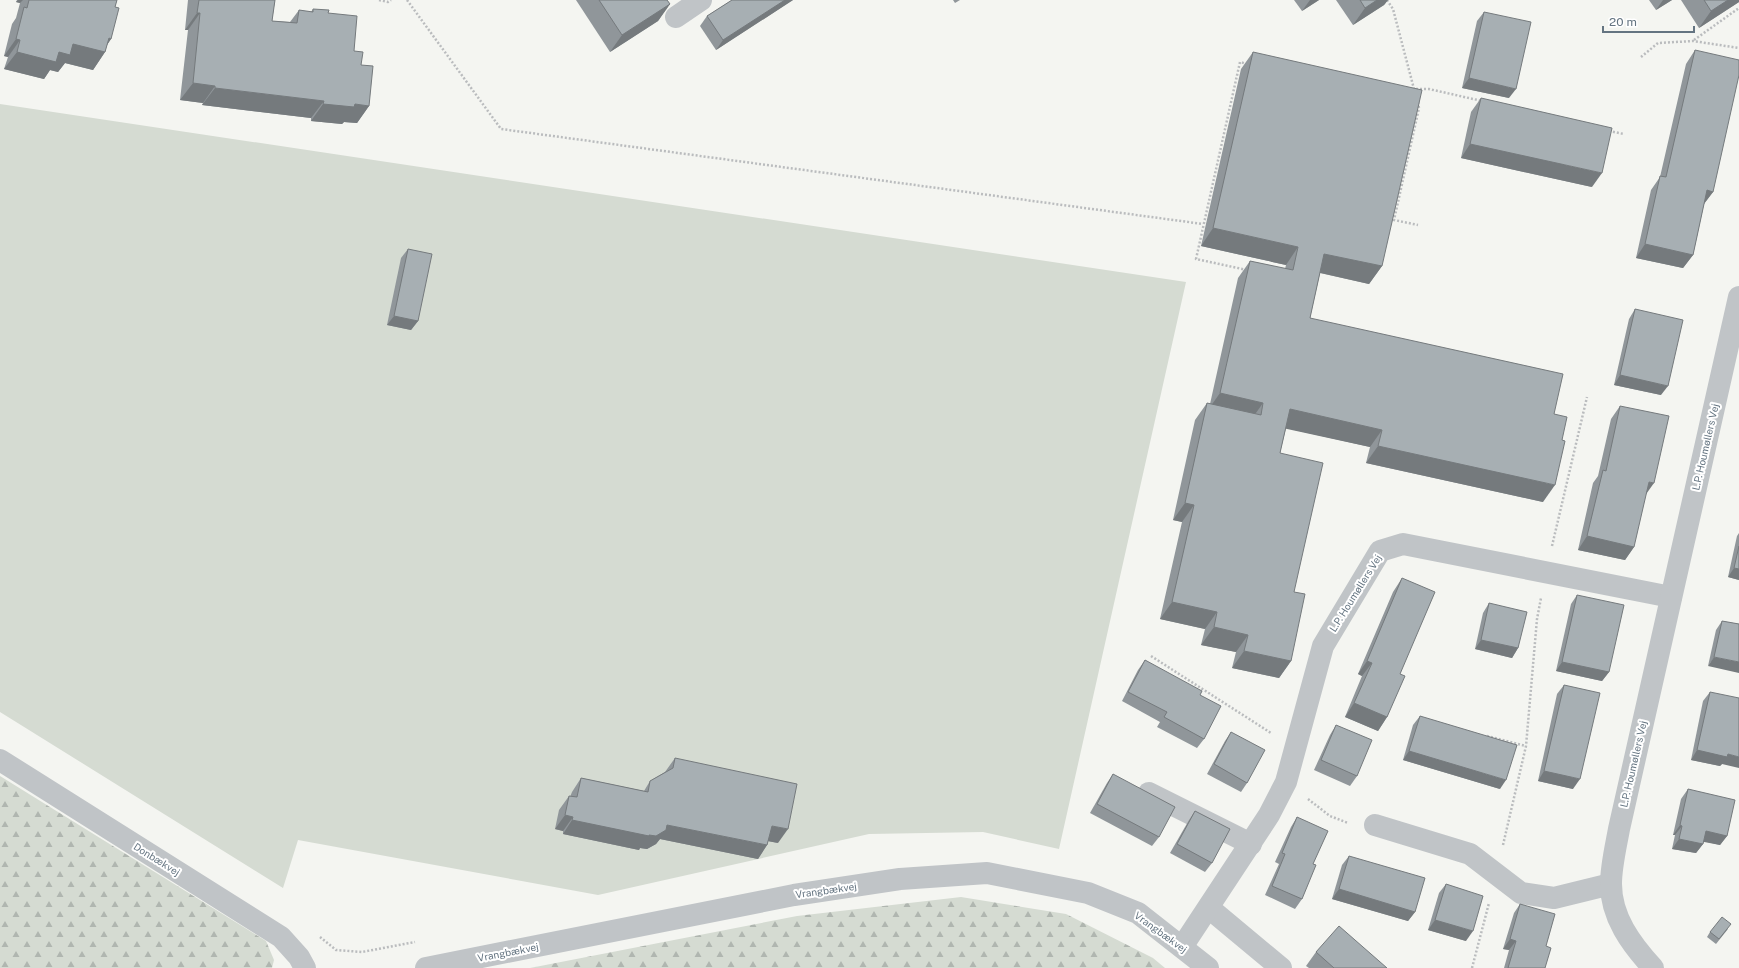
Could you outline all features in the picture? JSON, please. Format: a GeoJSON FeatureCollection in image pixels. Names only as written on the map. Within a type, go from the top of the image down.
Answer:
{"type":"FeatureCollection","features":[{"type":"Feature","properties":{"kind":"street"},"geometry":{"type":"LineString","coordinates":[[676,17],[701,0]]}},
{"type":"Feature","properties":{"kind":"street","name":"L.P. Houmøllers Vej"},"geometry":{"type":"LineString","coordinates":[[1653,968],[1636,949],[1617,918],[1611,884],[1619,829],[1670,597],[1739,297]]}},
{"type":"Feature","properties":{"kind":"street","name":"L.P. Houmøllers Vej"},"geometry":{"type":"LineString","coordinates":[[1182,947],[1269,816],[1286,782],[1323,646],[1380,552],[1402,544],[1670,597]]}},
{"type":"Feature","properties":{"kind":"street","name":"Donbækvej"},"geometry":{"type":"LineString","coordinates":[[0,760],[281,937],[299,957],[305,968]]}},
{"type":"Feature","properties":{"kind":"street"},"geometry":{"type":"LineString","coordinates":[[1149,793],[1251,844]]}},
{"type":"Feature","properties":{"kind":"street"},"geometry":{"type":"LineString","coordinates":[[1375,825],[1470,854],[1521,893],[1554,898],[1611,884]]}},
{"type":"Feature","properties":{"kind":"street","name":"Vrangbækvej"},"geometry":{"type":"LineString","coordinates":[[426,968],[794,895],[900,879],[987,873],[1088,893],[1138,913],[1208,968]]}},
{"type":"Feature","properties":{"kind":"street"},"geometry":{"type":"LineString","coordinates":[[1209,908],[1281,968]]}},
{"type":"Feature","properties":{"kind":"path"},"geometry":{"type":"LineString","coordinates":[[379,0],[388,2],[391,0]]}},
{"type":"Feature","properties":{"kind":"path"},"geometry":{"type":"LineString","coordinates":[[407,0],[501,129],[1203,224]]}},
{"type":"Feature","properties":{"kind":"path"},"geometry":{"type":"LineString","coordinates":[[1387,0],[1393,9],[1415,93]]}},
{"type":"Feature","properties":{"kind":"path"},"geometry":{"type":"LineString","coordinates":[[1693,41],[1739,8]]}},
{"type":"Feature","properties":{"kind":"path"},"geometry":{"type":"LineString","coordinates":[[1641,58],[1658,43],[1693,41],[1739,48]]}},
{"type":"Feature","properties":{"kind":"path"},"geometry":{"type":"LineString","coordinates":[[1249,270],[1196,259],[1240,62],[1255,66]]}},
{"type":"Feature","properties":{"kind":"path"},"geometry":{"type":"LineString","coordinates":[[1414,89],[1429,89],[1489,103]]}},
{"type":"Feature","properties":{"kind":"path"},"geometry":{"type":"LineString","coordinates":[[1416,98],[1419,108],[1394,220],[1418,225]]}},
{"type":"Feature","properties":{"kind":"path"},"geometry":{"type":"LineString","coordinates":[[1602,129],[1624,134]]}},
{"type":"Feature","properties":{"kind":"path"},"geometry":{"type":"LineString","coordinates":[[1472,968],[1526,746],[1537,620],[1546,572],[1587,397]]}},
{"type":"Feature","properties":{"kind":"path"},"geometry":{"type":"LineString","coordinates":[[1151,656],[1295,748]]}},
{"type":"Feature","properties":{"kind":"path"},"geometry":{"type":"LineString","coordinates":[[1481,734],[1526,746]]}},
{"type":"Feature","properties":{"kind":"path"},"geometry":{"type":"LineString","coordinates":[[1286,782],[1330,816],[1361,829],[1375,825]]}},
{"type":"Feature","properties":{"kind":"path"},"geometry":{"type":"LineString","coordinates":[[318,936],[336,950],[362,952],[416,942]]}},
{"type":"Feature","properties":{"kind":"green space"},"geometry":{"type":"Polygon","coordinates":[[[0,104],[1186,282],[1059,849],[983,832],[869,834],[598,895],[298,840],[283,888],[0,712],[0,104]]]}},
{"type":"Feature","properties":{"kind":"green space"},"geometry":{"type":"Polygon","coordinates":[[[0,776],[266,941],[274,960],[272,968],[0,968],[0,776]]]}},
{"type":"Feature","properties":{"kind":"green space"},"geometry":{"type":"Polygon","coordinates":[[[961,897],[1066,914],[1153,958],[1165,968],[530,968],[797,916],[961,897]]]}},
{"type":"Feature","properties":{"kind":"building"},"geometry":{"type":"Polygon","coordinates":[[[29,0],[117,0],[115,7],[119,8],[111,39],[109,38],[105,52],[73,44],[70,55],[59,52],[56,62],[17,52],[20,40],[16,39],[24,7],[27,8],[29,0]]]}},
{"type":"Feature","properties":{"kind":"building"},"geometry":{"type":"Polygon","coordinates":[[[199,0],[275,0],[272,21],[297,23],[299,10],[313,12],[313,9],[329,10],[328,13],[357,16],[354,51],[363,52],[361,65],[373,66],[369,106],[355,104],[354,107],[323,104],[324,101],[215,88],[215,86],[193,83],[200,13],[197,13],[199,0]]]}},
{"type":"Feature","properties":{"kind":"building"},"geometry":{"type":"Polygon","coordinates":[[[599,0],[667,0],[670,4],[622,35],[599,0]]]}},
{"type":"Feature","properties":{"kind":"building"},"geometry":{"type":"Polygon","coordinates":[[[732,0],[785,0],[723,40],[707,16],[732,0]]]}},
{"type":"Feature","properties":{"kind":"building"},"geometry":{"type":"Polygon","coordinates":[[[1360,0],[1377,0],[1365,8],[1360,0]]]}},
{"type":"Feature","properties":{"kind":"building"},"geometry":{"type":"Polygon","coordinates":[[[1704,0],[1728,0],[1711,11],[1704,0]]]}},
{"type":"Feature","properties":{"kind":"building"},"geometry":{"type":"Polygon","coordinates":[[[1484,12],[1531,22],[1516,89],[1469,78],[1484,12]]]}},
{"type":"Feature","properties":{"kind":"building"},"geometry":{"type":"Polygon","coordinates":[[[1695,50],[1739,60],[1739,75],[1713,192],[1707,190],[1693,255],[1645,244],[1660,176],[1666,177],[1695,50]]]}},
{"type":"Feature","properties":{"kind":"building"},"geometry":{"type":"Polygon","coordinates":[[[1253,52],[1422,90],[1382,266],[1324,254],[1310,318],[1563,374],[1554,414],[1567,417],[1562,440],[1565,441],[1555,485],[1378,446],[1382,430],[1290,409],[1280,453],[1323,463],[1294,592],[1305,594],[1291,661],[1244,651],[1248,635],[1214,627],[1217,612],[1172,602],[1194,505],[1185,503],[1207,403],[1261,415],[1263,403],[1220,393],[1250,261],[1293,270],[1298,247],[1213,228],[1253,52]]]}},
{"type":"Feature","properties":{"kind":"building"},"geometry":{"type":"Polygon","coordinates":[[[1481,98],[1612,128],[1602,173],[1470,144],[1481,98]]]}},
{"type":"Feature","properties":{"kind":"building"},"geometry":{"type":"Polygon","coordinates":[[[408,249],[432,254],[418,321],[394,316],[408,249]]]}},
{"type":"Feature","properties":{"kind":"building"},"geometry":{"type":"Polygon","coordinates":[[[1635,309],[1683,320],[1668,386],[1620,375],[1635,309]]]}},
{"type":"Feature","properties":{"kind":"building"},"geometry":{"type":"Polygon","coordinates":[[[1620,406],[1669,416],[1654,483],[1649,482],[1634,547],[1587,536],[1603,470],[1606,471],[1620,406]]]}},
{"type":"Feature","properties":{"kind":"building"},"geometry":{"type":"Polygon","coordinates":[[[1739,546],[1739,569],[1734,568],[1739,546]]]}},
{"type":"Feature","properties":{"kind":"building"},"geometry":{"type":"Polygon","coordinates":[[[1402,578],[1435,592],[1400,674],[1405,676],[1387,717],[1354,703],[1372,663],[1367,661],[1402,578]]]}},
{"type":"Feature","properties":{"kind":"building"},"geometry":{"type":"Polygon","coordinates":[[[1577,595],[1624,605],[1609,672],[1562,662],[1577,595]]]}},
{"type":"Feature","properties":{"kind":"building"},"geometry":{"type":"Polygon","coordinates":[[[1489,603],[1527,612],[1518,648],[1481,640],[1489,603]]]}},
{"type":"Feature","properties":{"kind":"building"},"geometry":{"type":"Polygon","coordinates":[[[1722,621],[1739,624],[1739,662],[1714,657],[1722,621]]]}},
{"type":"Feature","properties":{"kind":"building"},"geometry":{"type":"Polygon","coordinates":[[[1145,660],[1202,691],[1200,695],[1221,706],[1204,739],[1164,717],[1167,712],[1128,692],[1145,660]]]}},
{"type":"Feature","properties":{"kind":"building"},"geometry":{"type":"Polygon","coordinates":[[[1564,685],[1600,693],[1580,779],[1544,771],[1564,685]]]}},
{"type":"Feature","properties":{"kind":"building"},"geometry":{"type":"Polygon","coordinates":[[[1710,692],[1739,698],[1739,757],[1728,754],[1727,757],[1697,750],[1710,692]]]}},
{"type":"Feature","properties":{"kind":"building"},"geometry":{"type":"Polygon","coordinates":[[[1420,716],[1517,745],[1506,780],[1409,751],[1420,716]]]}},
{"type":"Feature","properties":{"kind":"building"},"geometry":{"type":"Polygon","coordinates":[[[1336,725],[1372,740],[1357,776],[1321,760],[1336,725]]]}},
{"type":"Feature","properties":{"kind":"building"},"geometry":{"type":"Polygon","coordinates":[[[1231,732],[1265,750],[1247,783],[1214,764],[1231,732]]]}},
{"type":"Feature","properties":{"kind":"building"},"geometry":{"type":"Polygon","coordinates":[[[675,758],[797,784],[788,829],[772,826],[767,845],[667,825],[666,830],[656,836],[649,836],[572,820],[573,817],[565,815],[569,796],[577,797],[581,778],[648,792],[650,781],[673,768],[675,758]]]}},
{"type":"Feature","properties":{"kind":"building"},"geometry":{"type":"Polygon","coordinates":[[[1113,774],[1175,807],[1159,837],[1097,804],[1113,774]]]}},
{"type":"Feature","properties":{"kind":"building"},"geometry":{"type":"Polygon","coordinates":[[[1688,789],[1735,800],[1727,836],[1706,831],[1703,844],[1679,839],[1682,826],[1680,825],[1688,789]]]}},
{"type":"Feature","properties":{"kind":"building"},"geometry":{"type":"Polygon","coordinates":[[[1195,811],[1230,829],[1212,863],[1177,844],[1195,811]]]}},
{"type":"Feature","properties":{"kind":"building"},"geometry":{"type":"Polygon","coordinates":[[[1297,817],[1328,831],[1313,864],[1316,865],[1302,899],[1272,886],[1285,854],[1282,853],[1297,817]]]}},
{"type":"Feature","properties":{"kind":"building"},"geometry":{"type":"Polygon","coordinates":[[[1349,856],[1425,878],[1415,912],[1339,889],[1349,856]]]}},
{"type":"Feature","properties":{"kind":"building"},"geometry":{"type":"Polygon","coordinates":[[[1446,884],[1483,896],[1473,931],[1435,920],[1446,884]]]}},
{"type":"Feature","properties":{"kind":"building"},"geometry":{"type":"Polygon","coordinates":[[[1520,904],[1555,914],[1546,946],[1551,948],[1545,968],[1508,968],[1516,941],[1510,939],[1520,904]]]}},
{"type":"Feature","properties":{"kind":"building"},"geometry":{"type":"Polygon","coordinates":[[[1722,917],[1731,924],[1719,939],[1710,932],[1722,917]]]}},
{"type":"Feature","properties":{"kind":"building"},"geometry":{"type":"Polygon","coordinates":[[[1339,926],[1387,968],[1334,968],[1316,952],[1339,926]]]}}]}
